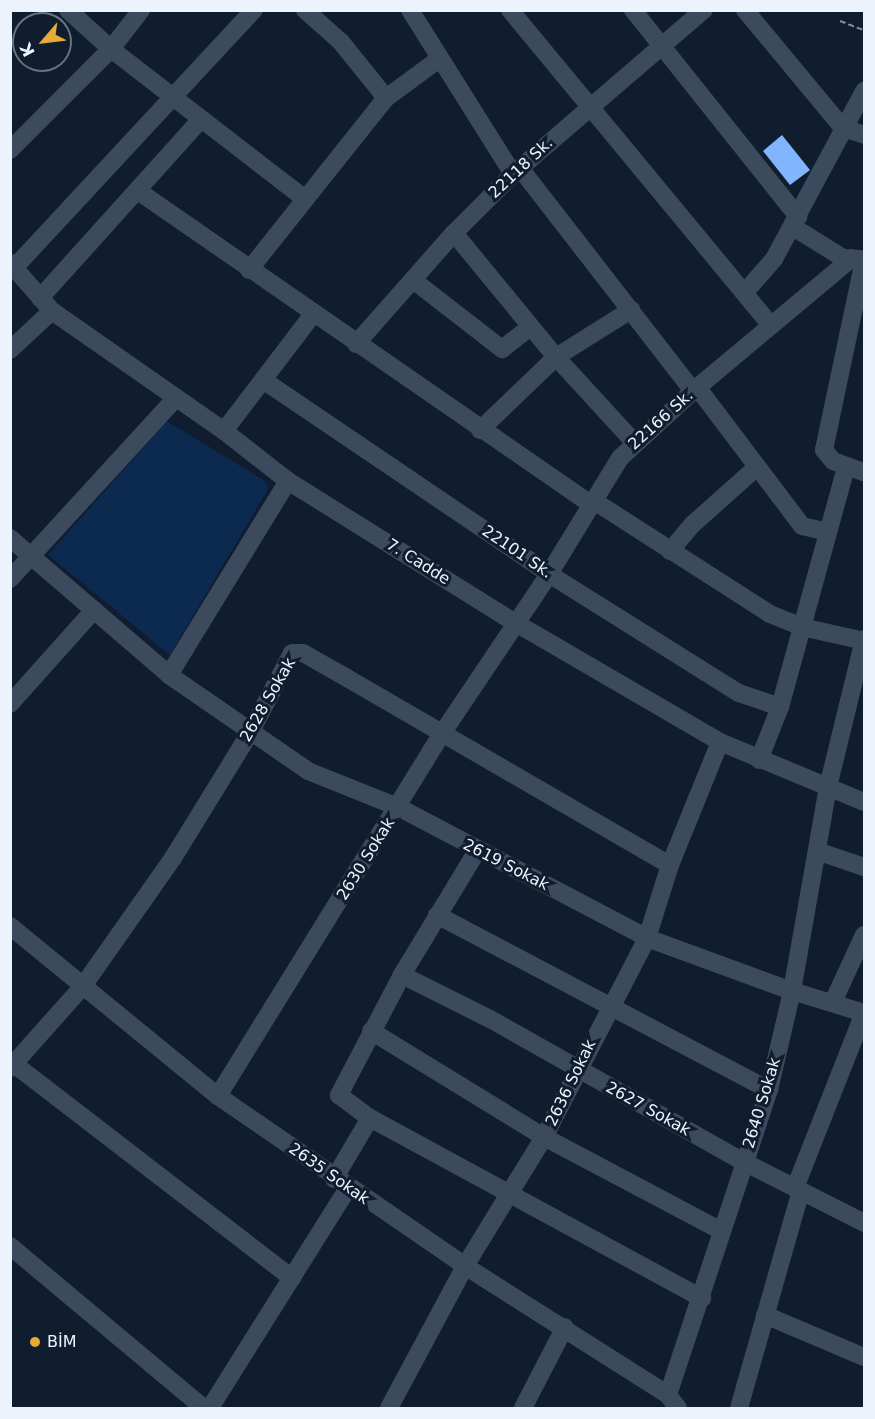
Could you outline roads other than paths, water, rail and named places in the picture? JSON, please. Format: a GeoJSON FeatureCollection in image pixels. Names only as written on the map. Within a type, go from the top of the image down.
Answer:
{"type":"FeatureCollection","features":[{"type":"Feature","properties":{"kind":"street"},"geometry":{"type":"LineString","coordinates":[[68,10],[111,49],[304,198]]}},
{"type":"Feature","properties":{"kind":"street"},"geometry":{"type":"LineString","coordinates":[[10,150],[111,49],[141,10]]}},
{"type":"Feature","properties":{"kind":"street"},"geometry":{"type":"LineString","coordinates":[[12,266],[176,97],[254,10]]}},
{"type":"Feature","properties":{"kind":"street"},"geometry":{"type":"LineString","coordinates":[[305,10],[342,42],[386,98]]}},
{"type":"Feature","properties":{"kind":"street"},"geometry":{"type":"LineString","coordinates":[[410,10],[439,59],[517,171],[695,389],[802,526],[827,532]]}},
{"type":"Feature","properties":{"kind":"street"},"geometry":{"type":"LineString","coordinates":[[510,10],[587,107],[746,291],[771,325]]}},
{"type":"Feature","properties":{"kind":"street"},"geometry":{"type":"LineString","coordinates":[[633,10],[795,222],[843,258],[860,259],[824,450],[832,461],[846,468],[864,472]]}},
{"type":"Feature","properties":{"kind":"street","name":"22118 Sk."},"geometry":{"type":"LineString","coordinates":[[356,344],[454,233],[517,171],[587,107],[704,10]]}},
{"type":"Feature","properties":{"kind":"street"},"geometry":{"type":"LineString","coordinates":[[745,10],[843,128],[864,135]]}},
{"type":"Feature","properties":{"kind":"street"},"geometry":{"type":"LineString","coordinates":[[249,270],[304,198],[386,98],[439,59]]}},
{"type":"Feature","properties":{"kind":"street"},"geometry":{"type":"LineString","coordinates":[[746,291],[774,259],[864,91]]}},
{"type":"Feature","properties":{"kind":"street"},"geometry":{"type":"LineString","coordinates":[[10,350],[138,191],[201,119]]}},
{"type":"Feature","properties":{"kind":"street"},"geometry":{"type":"LineString","coordinates":[[138,191],[480,430],[770,614],[802,627],[864,640]]}},
{"type":"Feature","properties":{"kind":"street"},"geometry":{"type":"LineString","coordinates":[[454,233],[530,327],[634,442]]}},
{"type":"Feature","properties":{"kind":"street","name":"22166 Sk."},"geometry":{"type":"LineString","coordinates":[[514,622],[549,574],[634,442],[771,325],[860,259]]}},
{"type":"Feature","properties":{"kind":"street","name":"7. Cadde"},"geometry":{"type":"LineString","coordinates":[[12,266],[46,305],[175,399],[224,431],[288,481],[514,622],[720,742],[864,802]]}},
{"type":"Feature","properties":{"kind":"street"},"geometry":{"type":"LineString","coordinates":[[413,280],[502,350],[530,327]]}},
{"type":"Feature","properties":{"kind":"street"},"geometry":{"type":"LineString","coordinates":[[480,430],[556,357],[631,310]]}},
{"type":"Feature","properties":{"kind":"street"},"geometry":{"type":"LineString","coordinates":[[224,431],[313,314]]}},
{"type":"Feature","properties":{"kind":"street","name":"22101 Sk."},"geometry":{"type":"LineString","coordinates":[[263,380],[549,574],[739,693],[780,707]]}},
{"type":"Feature","properties":{"kind":"street"},"geometry":{"type":"LineString","coordinates":[[10,579],[175,399]]}},
{"type":"Feature","properties":{"kind":"street"},"geometry":{"type":"LineString","coordinates":[[670,551],[693,524],[757,467]]}},
{"type":"Feature","properties":{"kind":"street"},"geometry":{"type":"LineString","coordinates":[[759,760],[780,707],[846,468]]}},
{"type":"Feature","properties":{"kind":"street"},"geometry":{"type":"LineString","coordinates":[[169,675],[288,481]]}},
{"type":"Feature","properties":{"kind":"street","name":"2619 Sokak"},"geometry":{"type":"LineString","coordinates":[[10,538],[169,675],[308,771],[398,807],[477,851],[647,938],[792,991],[864,1013]]}},
{"type":"Feature","properties":{"kind":"street"},"geometry":{"type":"LineString","coordinates":[[10,704],[94,610]]}},
{"type":"Feature","properties":{"kind":"street","name":"2630 Sokak"},"geometry":{"type":"LineString","coordinates":[[218,1096],[441,735],[514,622]]}},
{"type":"Feature","properties":{"kind":"street","name":"2640 Sokak"},"geometry":{"type":"LineString","coordinates":[[673,1402],[720,1230],[769,1090],[792,991],[828,787],[864,640]]}},
{"type":"Feature","properties":{"kind":"street","name":"2628 Sokak"},"geometry":{"type":"LineString","coordinates":[[12,1066],[83,986],[173,858],[250,733],[292,653],[303,653],[441,735],[670,865]]}},
{"type":"Feature","properties":{"kind":"street","name":"2636 Sokak"},"geometry":{"type":"LineString","coordinates":[[389,1408],[465,1266],[544,1137],[576,1069],[647,938],[670,865],[720,742]]}},
{"type":"Feature","properties":{"kind":"street"},"geometry":{"type":"LineString","coordinates":[[477,851],[402,975],[339,1090],[339,1095],[370,1118],[702,1298]]}},
{"type":"Feature","properties":{"kind":"street"},"geometry":{"type":"LineString","coordinates":[[818,851],[864,867]]}},
{"type":"Feature","properties":{"kind":"street"},"geometry":{"type":"LineString","coordinates":[[437,915],[609,1008],[769,1090]]}},
{"type":"Feature","properties":{"kind":"street","name":"2635 Sokak"},"geometry":{"type":"LineString","coordinates":[[10,926],[218,1096],[341,1184],[465,1266],[565,1327],[673,1402]]}},
{"type":"Feature","properties":{"kind":"street"},"geometry":{"type":"LineString","coordinates":[[833,1002],[860,953],[864,935]]}},
{"type":"Feature","properties":{"kind":"street","name":"2627 Sokak"},"geometry":{"type":"LineString","coordinates":[[402,975],[744,1162],[864,1223]]}},
{"type":"Feature","properties":{"kind":"street"},"geometry":{"type":"LineString","coordinates":[[739,1408],[798,1190],[864,1013]]}},
{"type":"Feature","properties":{"kind":"street"},"geometry":{"type":"LineString","coordinates":[[371,1031],[544,1137],[720,1230]]}},
{"type":"Feature","properties":{"kind":"street"},"geometry":{"type":"LineString","coordinates":[[12,1066],[292,1278]]}},
{"type":"Feature","properties":{"kind":"street"},"geometry":{"type":"LineString","coordinates":[[210,1408],[292,1278],[341,1184],[370,1118]]}},
{"type":"Feature","properties":{"kind":"street"},"geometry":{"type":"LineString","coordinates":[[10,1246],[204,1408]]}},
{"type":"Feature","properties":{"kind":"street"},"geometry":{"type":"LineString","coordinates":[[765,1315],[864,1356]]}},
{"type":"Feature","properties":{"kind":"street"},"geometry":{"type":"LineString","coordinates":[[523,1408],[565,1327]]}},
{"type":"Feature","properties":{"kind":"place","name":"BİM"},"geometry":{"type":"Point","coordinates":[35,1342]}}]}
